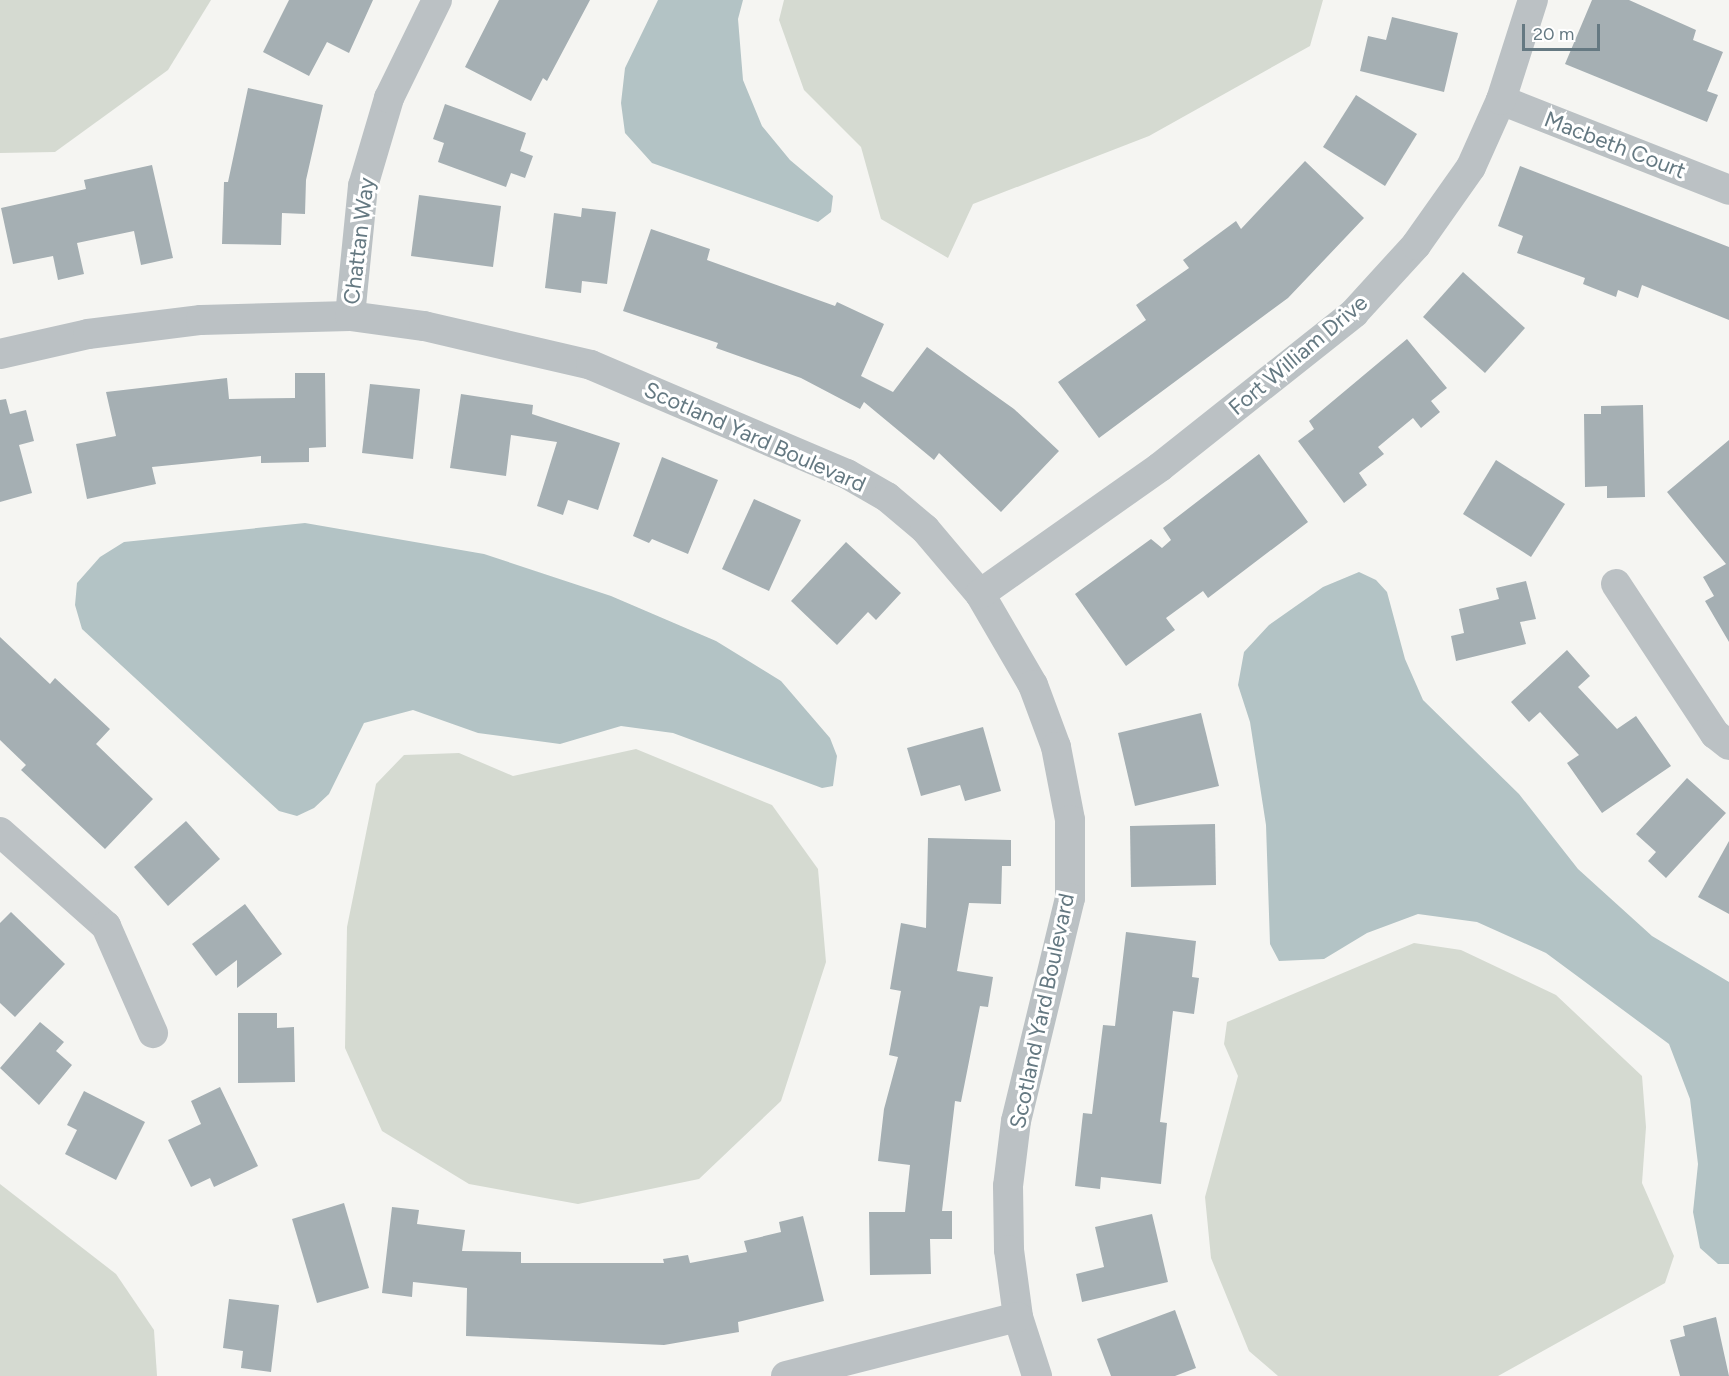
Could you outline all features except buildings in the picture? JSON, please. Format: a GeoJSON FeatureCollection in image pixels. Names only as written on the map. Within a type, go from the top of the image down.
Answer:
{"type":"FeatureCollection","features":[{"type":"Feature","properties":{"kind":"street","name":"Chattan Way"},"geometry":{"type":"LineString","coordinates":[[350,316],[363,186],[389,98],[437,0]]}},
{"type":"Feature","properties":{"kind":"street","name":"Fort William Drive"},"geometry":{"type":"LineString","coordinates":[[980,594],[1160,467],[1354,314],[1416,245],[1471,167],[1501,100],[1533,0]]}},
{"type":"Feature","properties":{"kind":"street","name":"Macbeth Court"},"geometry":{"type":"LineString","coordinates":[[1501,100],[1729,190]]}},
{"type":"Feature","properties":{"kind":"street","name":"Scotland Yard Boulevard"},"geometry":{"type":"LineString","coordinates":[[0,354],[88,334],[190,322],[350,316],[435,328],[591,365],[847,474],[887,497],[925,529],[980,594],[1033,685],[1056,747],[1070,820],[1070,898],[1016,1121],[1008,1186],[1009,1250],[1018,1317],[1037,1376]]}},
{"type":"Feature","properties":{"kind":"street"},"geometry":{"type":"LineString","coordinates":[[1616,584],[1715,734],[1729,745]]}},
{"type":"Feature","properties":{"kind":"street"},"geometry":{"type":"LineString","coordinates":[[0,832],[106,926],[153,1033]]}},
{"type":"Feature","properties":{"kind":"street"},"geometry":{"type":"LineString","coordinates":[[786,1376],[1018,1317]]}},
{"type":"Feature","properties":{"kind":"shaded area"},"geometry":{"type":"Polygon","coordinates":[[[0,0],[211,0],[168,70],[55,152],[0,153],[0,0]]]}},
{"type":"Feature","properties":{"kind":"shaded area"},"geometry":{"type":"Polygon","coordinates":[[[658,0],[743,0],[738,19],[743,80],[762,126],[790,160],[833,196],[831,212],[818,222],[652,163],[625,133],[621,103],[625,68],[658,0]]]}},
{"type":"Feature","properties":{"kind":"shaded area"},"geometry":{"type":"Polygon","coordinates":[[[784,0],[1323,0],[1310,46],[1149,136],[973,204],[948,258],[881,219],[861,147],[804,90],[779,20],[784,0]]]}},
{"type":"Feature","properties":{"kind":"shaded area"},"geometry":{"type":"Polygon","coordinates":[[[305,523],[484,554],[611,596],[716,641],[781,681],[830,738],[837,756],[833,786],[822,788],[673,733],[621,726],[560,744],[478,733],[413,710],[364,723],[329,794],[314,808],[297,816],[279,811],[82,629],[75,605],[77,583],[100,557],[124,542],[305,523]]]}},
{"type":"Feature","properties":{"kind":"shaded area"},"geometry":{"type":"Polygon","coordinates":[[[1359,572],[1376,580],[1387,592],[1405,659],[1423,700],[1519,794],[1578,869],[1652,936],[1729,982],[1729,1264],[1718,1264],[1700,1248],[1693,1212],[1698,1164],[1690,1099],[1669,1044],[1546,953],[1477,922],[1418,914],[1367,933],[1324,959],[1279,961],[1270,944],[1266,825],[1250,722],[1238,685],[1244,652],[1269,625],[1323,587],[1359,572]]]}},
{"type":"Feature","properties":{"kind":"shaded area"},"geometry":{"type":"Polygon","coordinates":[[[636,749],[772,805],[818,869],[826,962],[781,1101],[699,1179],[578,1204],[469,1184],[382,1131],[345,1048],[347,927],[376,784],[404,755],[459,753],[513,776],[636,749]]]}},
{"type":"Feature","properties":{"kind":"shaded area"},"geometry":{"type":"Polygon","coordinates":[[[1414,943],[1461,950],[1556,995],[1642,1076],[1646,1127],[1642,1183],[1674,1256],[1665,1283],[1498,1376],[1278,1376],[1249,1351],[1211,1258],[1205,1197],[1238,1076],[1224,1044],[1227,1022],[1414,943]]]}},
{"type":"Feature","properties":{"kind":"shaded area"},"geometry":{"type":"Polygon","coordinates":[[[0,1184],[116,1274],[154,1330],[157,1376],[0,1376],[0,1184]]]}}]}
